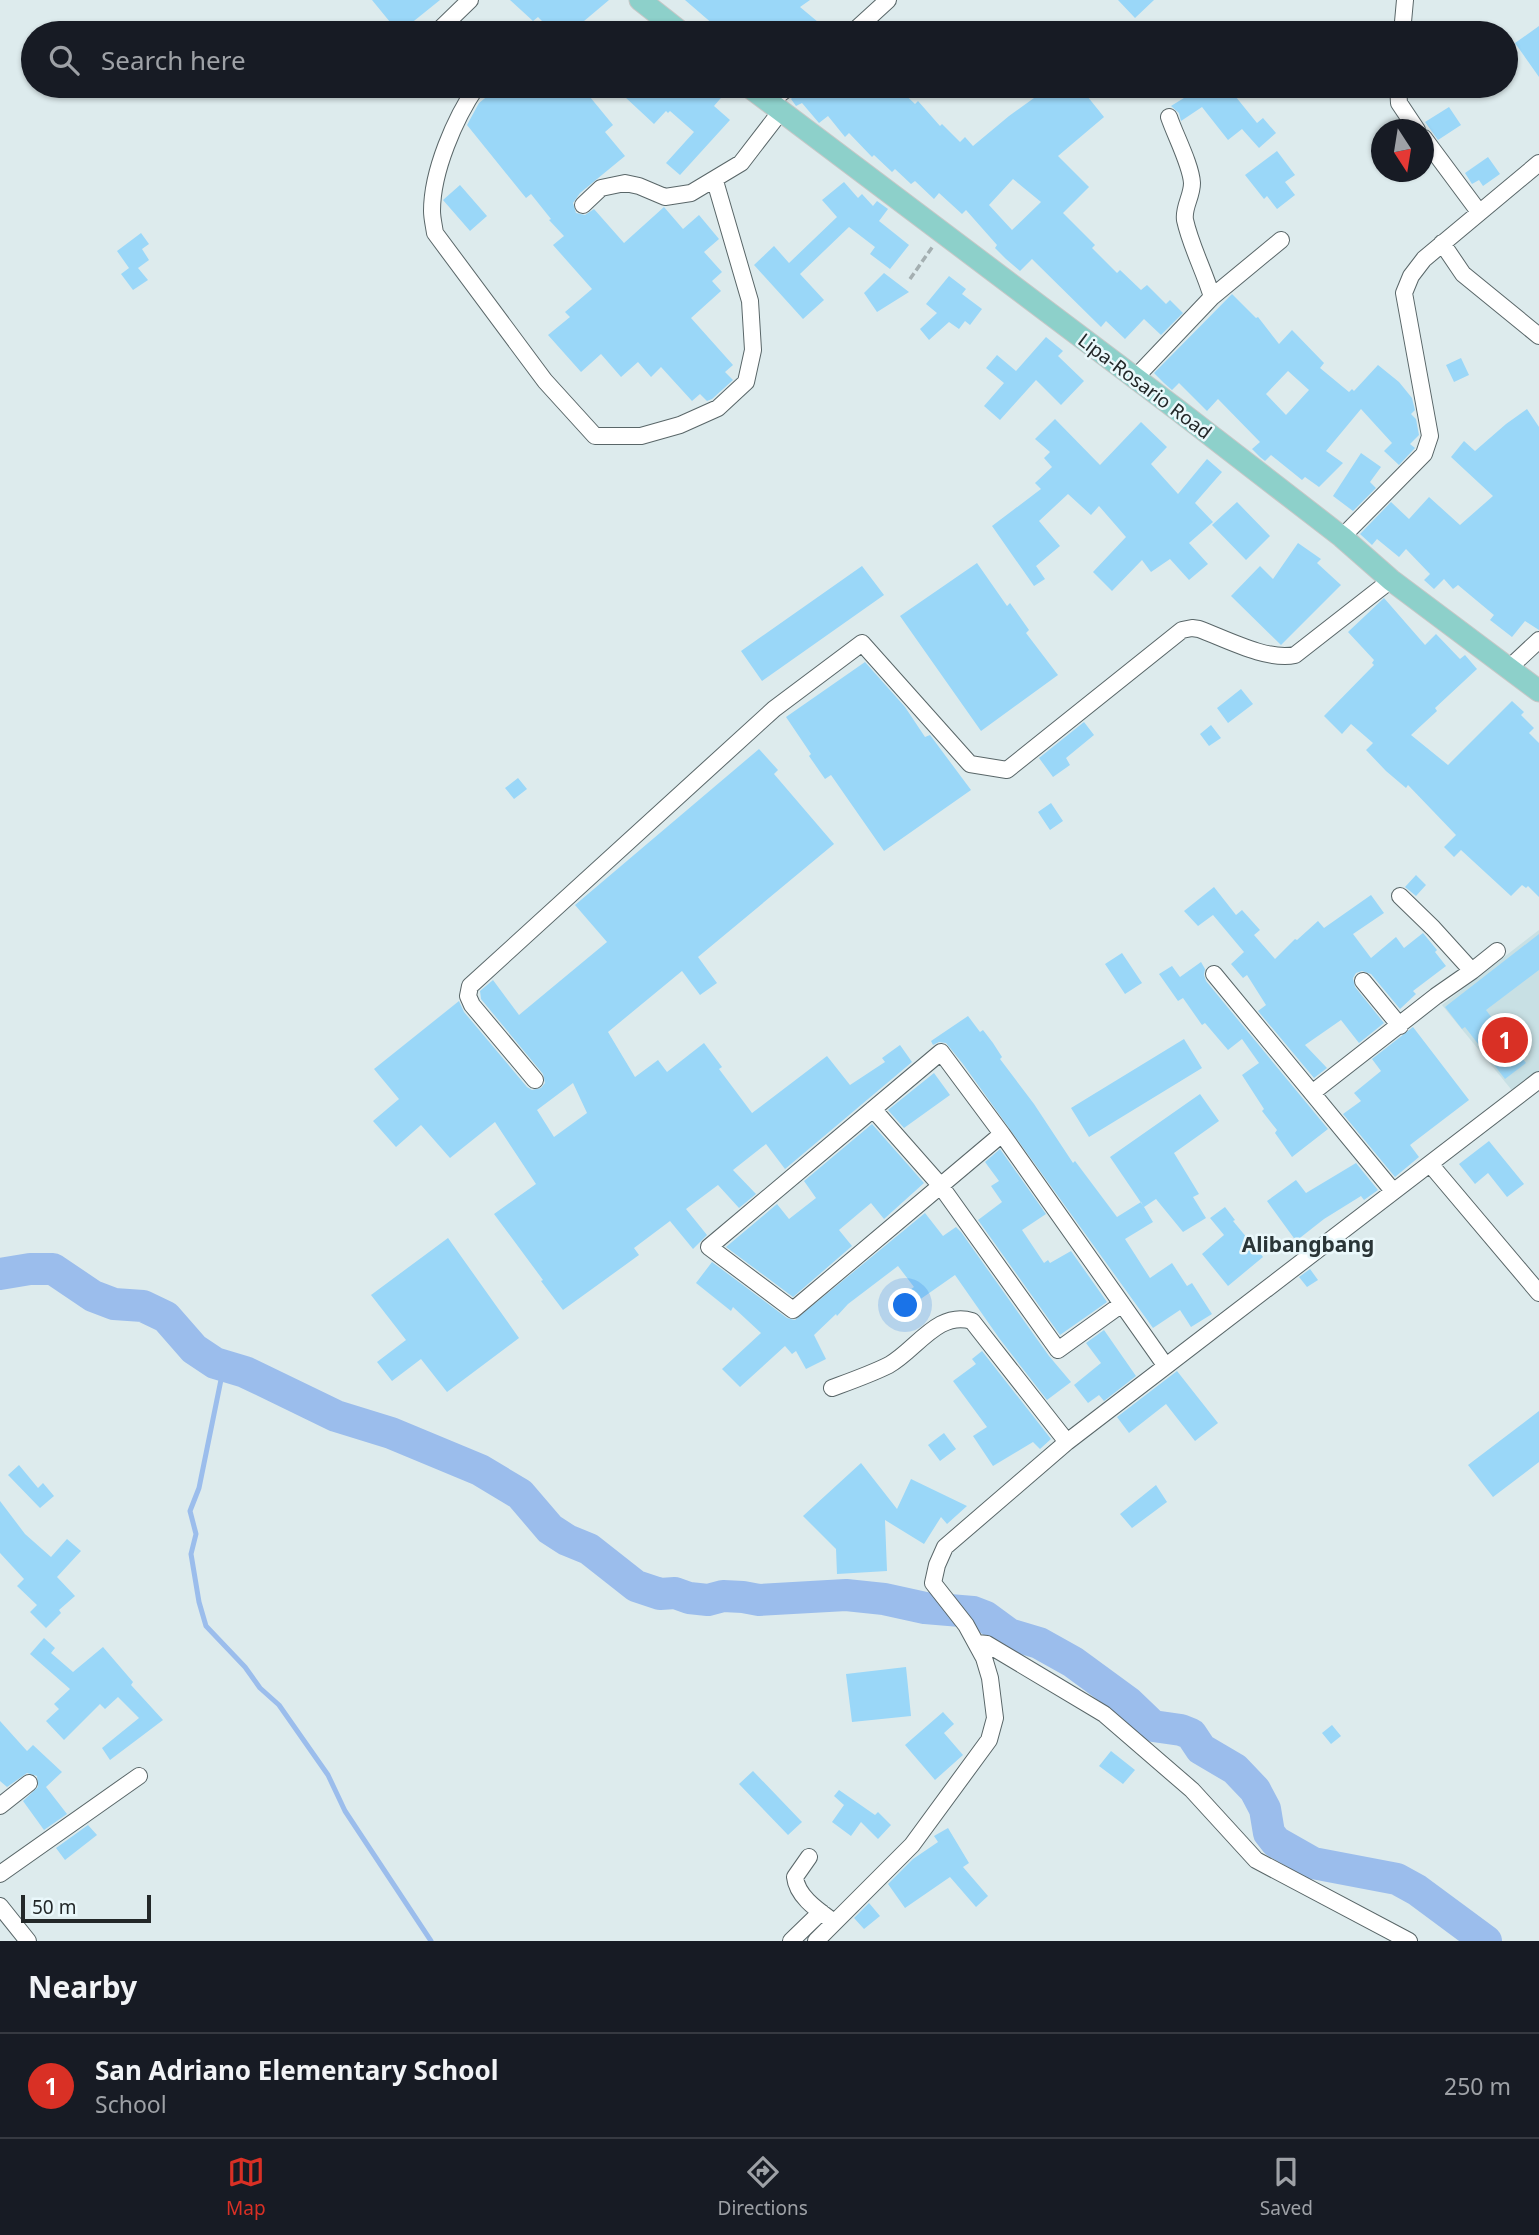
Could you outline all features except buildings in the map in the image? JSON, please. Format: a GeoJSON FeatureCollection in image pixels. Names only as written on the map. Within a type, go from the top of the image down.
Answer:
{"type":"FeatureCollection","features":[{"type":"Feature","properties":{"kind":"main road"},"geometry":{"type":"LineString","coordinates":[[640,0],[666,21]]}},
{"type":"Feature","properties":{"kind":"main road","name":"Lipa-Rosario Road"},"geometry":{"type":"LineString","coordinates":[[764,98],[1135,378],[1342,537],[1391,580],[1539,691]]}},
{"type":"Feature","properties":{"kind":"street"},"geometry":{"type":"LineString","coordinates":[[448,21],[470,0]]}},
{"type":"Feature","properties":{"kind":"street"},"geometry":{"type":"LineString","coordinates":[[865,21],[888,0]]}},
{"type":"Feature","properties":{"kind":"street"},"geometry":{"type":"LineString","coordinates":[[1403,21],[1405,0]]}},
{"type":"Feature","properties":{"kind":"street"},"geometry":{"type":"LineString","coordinates":[[471,98],[447,144],[438,172],[432,212],[435,233],[545,381],[595,436],[641,436],[680,425],[718,408],[746,382],[752,350],[750,301],[715,181]]}},
{"type":"Feature","properties":{"kind":"street"},"geometry":{"type":"LineString","coordinates":[[583,205],[601,188],[625,183],[666,197],[691,193],[715,181],[741,163],[782,98]]}},
{"type":"Feature","properties":{"kind":"street"},"geometry":{"type":"LineString","coordinates":[[1399,98],[1410,119]]}},
{"type":"Feature","properties":{"kind":"street"},"geometry":{"type":"LineString","coordinates":[[1169,117],[1192,180],[1191,198],[1184,216],[1212,297]]}},
{"type":"Feature","properties":{"kind":"street"},"geometry":{"type":"LineString","coordinates":[[1434,153],[1479,212]]}},
{"type":"Feature","properties":{"kind":"street"},"geometry":{"type":"LineString","coordinates":[[1342,537],[1424,454],[1428,446],[1430,436],[1404,293],[1411,276],[1424,259],[1442,243],[1539,163]]}},
{"type":"Feature","properties":{"kind":"street"},"geometry":{"type":"LineString","coordinates":[[1135,378],[1212,297],[1281,240]]}},
{"type":"Feature","properties":{"kind":"street"},"geometry":{"type":"LineString","coordinates":[[1442,243],[1464,274],[1539,336]]}},
{"type":"Feature","properties":{"kind":"street"},"geometry":{"type":"LineString","coordinates":[[535,1080],[472,1005],[468,996],[470,986],[774,709],[862,643],[970,764],[1007,770],[1182,630],[1199,629],[1269,655],[1295,655],[1391,580]]}},
{"type":"Feature","properties":{"kind":"street"},"geometry":{"type":"LineString","coordinates":[[1509,668],[1539,640]]}},
{"type":"Feature","properties":{"kind":"street"},"geometry":{"type":"LineString","coordinates":[[1400,896],[1472,971]]}},
{"type":"Feature","properties":{"kind":"street"},"geometry":{"type":"LineString","coordinates":[[1312,1093],[1497,951]]}},
{"type":"Feature","properties":{"kind":"street"},"geometry":{"type":"LineString","coordinates":[[1214,974],[1393,1191]]}},
{"type":"Feature","properties":{"kind":"street"},"geometry":{"type":"LineString","coordinates":[[1363,981],[1400,1026]]}},
{"type":"Feature","properties":{"kind":"street"},"geometry":{"type":"LineString","coordinates":[[1002,1134],[793,1310],[709,1247],[941,1052],[1002,1134],[1166,1365]]}},
{"type":"Feature","properties":{"kind":"street"},"geometry":{"type":"LineString","coordinates":[[816,1941],[912,1845],[989,1740],[995,1718],[990,1678],[977,1643],[933,1583],[945,1547],[1067,1442],[1539,1080]]}},
{"type":"Feature","properties":{"kind":"street"},"geometry":{"type":"LineString","coordinates":[[873,1109],[940,1185],[1058,1350],[1122,1304]]}},
{"type":"Feature","properties":{"kind":"street"},"geometry":{"type":"LineString","coordinates":[[1430,1164],[1539,1293]]}},
{"type":"Feature","properties":{"kind":"street"},"geometry":{"type":"LineString","coordinates":[[832,1388],[890,1364],[946,1320],[960,1317],[972,1321],[1067,1442]]}},
{"type":"Feature","properties":{"kind":"street"},"geometry":{"type":"LineString","coordinates":[[977,1643],[987,1644],[1104,1714],[1192,1790],[1256,1860],[1409,1941]]}},
{"type":"Feature","properties":{"kind":"street"},"geometry":{"type":"LineString","coordinates":[[0,1874],[139,1776]]}},
{"type":"Feature","properties":{"kind":"street"},"geometry":{"type":"LineString","coordinates":[[0,1806],[29,1783]]}},
{"type":"Feature","properties":{"kind":"street"},"geometry":{"type":"LineString","coordinates":[[809,1857],[795,1877],[796,1886],[802,1895],[834,1923]]}},
{"type":"Feature","properties":{"kind":"street"},"geometry":{"type":"LineString","coordinates":[[0,1906],[7,1923],[28,1941]]}},
{"type":"Feature","properties":{"kind":"street"},"geometry":{"type":"LineString","coordinates":[[791,1941],[821,1912]]}},
{"type":"Feature","properties":{"kind":"path"},"geometry":{"type":"LineString","coordinates":[[910,279],[942,233]]}},
{"type":"Feature","properties":{"kind":"shaded area"},"geometry":{"type":"Polygon","coordinates":[[[1539,930],[1539,1075],[1515,1094],[1442,1005],[1539,930]]]}},
{"type":"Feature","properties":{"kind":"waterway"},"geometry":{"type":"LineString","coordinates":[[0,1274],[30,1269],[53,1269],[93,1296],[114,1304],[143,1306],[166,1317],[194,1349],[215,1363],[245,1372],[336,1416],[391,1433],[480,1470],[520,1494],[550,1529],[589,1549],[636,1586],[660,1594],[675,1593],[708,1600],[723,1596],[759,1600],[846,1595],[884,1599],[925,1608],[973,1612],[986,1617],[1009,1634],[1039,1643],[1073,1662],[1129,1703],[1153,1726],[1191,1734],[1201,1749],[1235,1769],[1255,1790],[1265,1809],[1269,1833],[1276,1842],[1313,1863],[1397,1879],[1417,1890],[1486,1941]]}},
{"type":"Feature","properties":{"kind":"waterway"},"geometry":{"type":"LineString","coordinates":[[224,1365],[199,1488],[190,1511],[196,1534],[191,1554],[206,1626],[245,1667],[260,1688],[279,1705],[328,1775],[345,1811],[431,1941]]}},
{"type":"Feature","properties":{"kind":"place","name":"San Adriano Elementary School"},"geometry":{"type":"Point","coordinates":[1505,1040]}},
{"type":"Feature","properties":{"kind":"district","name":"Alibangbang"},"geometry":{"type":"Point","coordinates":[1308,1245]}}]}
